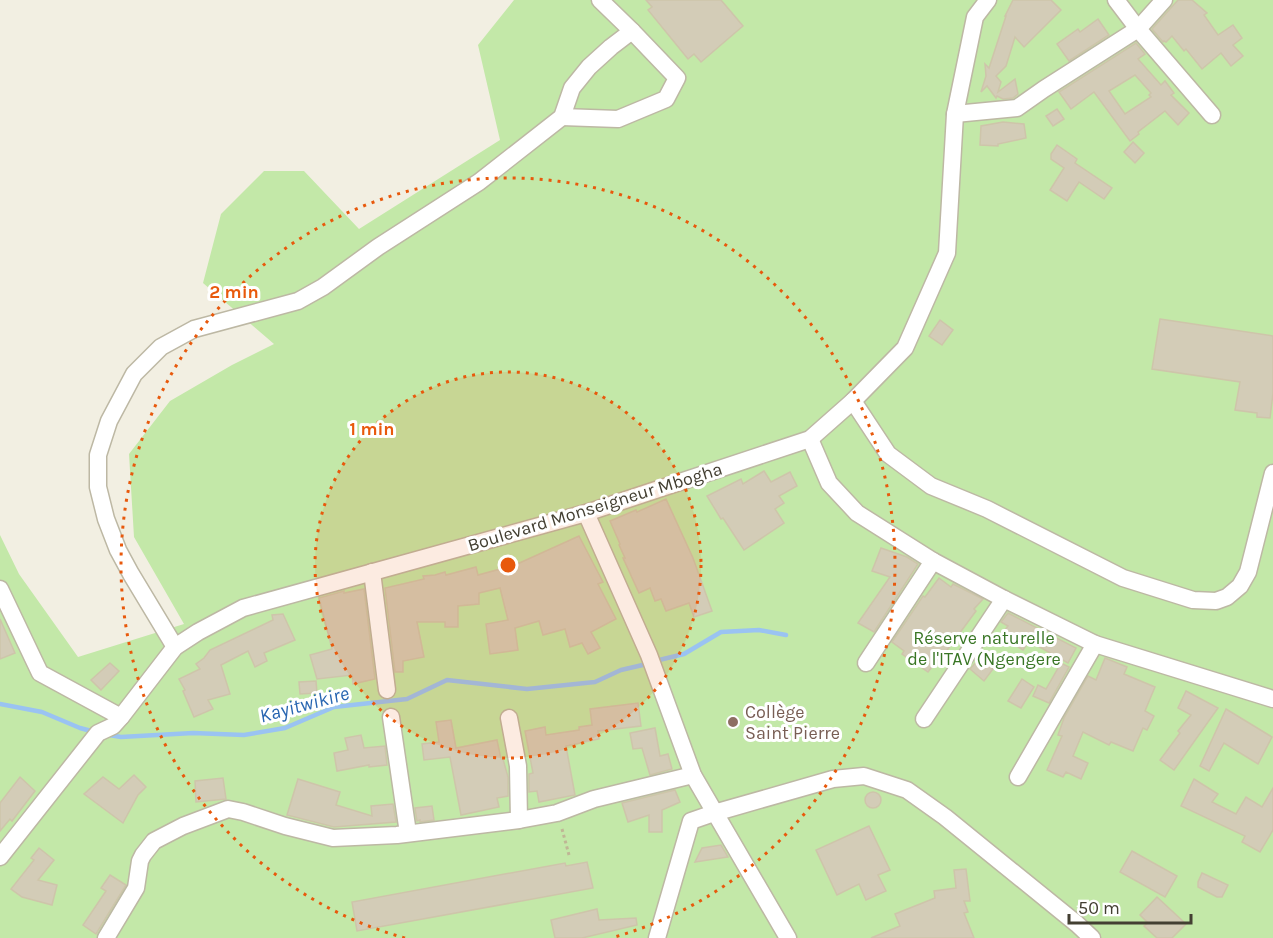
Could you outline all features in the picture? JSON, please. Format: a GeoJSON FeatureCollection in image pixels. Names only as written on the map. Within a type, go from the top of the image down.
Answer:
{"type":"FeatureCollection","features":[{"type":"Feature","properties":{"kind":"street"},"geometry":{"type":"LineString","coordinates":[[562,117],[618,119],[666,99],[677,78],[600,0]]}},
{"type":"Feature","properties":{"kind":"street","name":"Boulevard Monseigneur Mbogha"},"geometry":{"type":"LineString","coordinates":[[0,857],[175,647],[243,608],[586,513],[810,439],[853,401],[904,348],[947,253],[955,114],[975,17],[988,0]]}},
{"type":"Feature","properties":{"kind":"street"},"geometry":{"type":"LineString","coordinates":[[1116,0],[1212,116]]}},
{"type":"Feature","properties":{"kind":"street"},"geometry":{"type":"LineString","coordinates":[[955,114],[1017,108],[1138,29],[1164,0]]}},
{"type":"Feature","properties":{"kind":"street"},"geometry":{"type":"LineString","coordinates":[[175,647],[118,550],[106,519],[99,487],[98,455],[109,421],[134,374],[161,347],[194,329],[298,301],[323,287],[378,247],[479,182],[562,117],[572,88],[589,67],[611,46],[632,31]]}},
{"type":"Feature","properties":{"kind":"street"},"geometry":{"type":"LineString","coordinates":[[853,401],[888,454],[932,486],[987,509],[1124,578],[1193,600],[1216,601],[1227,597],[1240,586],[1248,572],[1273,473]]}},
{"type":"Feature","properties":{"kind":"street"},"geometry":{"type":"LineString","coordinates":[[810,439],[829,483],[857,513],[933,561],[1095,644],[1273,699]]}},
{"type":"Feature","properties":{"kind":"street"},"geometry":{"type":"LineString","coordinates":[[586,513],[650,658],[693,775],[788,938]]}},
{"type":"Feature","properties":{"kind":"street"},"geometry":{"type":"LineString","coordinates":[[866,663],[933,561]]}},
{"type":"Feature","properties":{"kind":"street"},"geometry":{"type":"LineString","coordinates":[[372,572],[387,690]]}},
{"type":"Feature","properties":{"kind":"street"},"geometry":{"type":"LineString","coordinates":[[0,589],[40,673],[111,726]]}},
{"type":"Feature","properties":{"kind":"street"},"geometry":{"type":"LineString","coordinates":[[924,719],[1004,599]]}},
{"type":"Feature","properties":{"kind":"street"},"geometry":{"type":"LineString","coordinates":[[1017,777],[1095,644]]}},
{"type":"Feature","properties":{"kind":"street"},"geometry":{"type":"LineString","coordinates":[[391,717],[408,833]]}},
{"type":"Feature","properties":{"kind":"street"},"geometry":{"type":"LineString","coordinates":[[509,718],[518,766],[519,820]]}},
{"type":"Feature","properties":{"kind":"street"},"geometry":{"type":"LineString","coordinates":[[106,938],[136,888],[140,861],[154,841],[183,826],[228,808],[333,838],[408,833],[519,820],[557,813],[594,799],[693,775]]}},
{"type":"Feature","properties":{"kind":"street"},"geometry":{"type":"LineString","coordinates":[[657,938],[691,821],[833,779],[864,776],[907,790],[945,817],[1092,938]]}},
{"type":"Feature","properties":{"kind":"path"},"geometry":{"type":"LineString","coordinates":[[557,813],[569,855]]}},
{"type":"Feature","properties":{"kind":"green space","name":"Réserve naturelle de l'ITAV (Ngengere"},"geometry":{"type":"Polygon","coordinates":[[[514,0],[1273,0],[1273,938],[0,938],[0,535],[19,574],[78,657],[184,624],[134,537],[129,454],[170,401],[274,344],[203,283],[221,214],[264,171],[304,171],[359,229],[500,140],[478,45],[514,0]]]}},
{"type":"Feature","properties":{"kind":"building"},"geometry":{"type":"Polygon","coordinates":[[[646,0],[721,0],[743,26],[701,62],[694,54],[688,59],[648,10],[652,7],[646,0]]]}},
{"type":"Feature","properties":{"kind":"building"},"geometry":{"type":"Polygon","coordinates":[[[1013,0],[1051,0],[1061,10],[1024,47],[1015,37],[1006,66],[996,76],[1001,82],[998,92],[1015,79],[1018,94],[1013,98],[1003,99],[997,96],[996,98],[987,86],[981,92],[986,76],[985,64],[989,68],[1005,16],[1013,0]]]}},
{"type":"Feature","properties":{"kind":"building"},"geometry":{"type":"Polygon","coordinates":[[[1178,0],[1192,0],[1207,13],[1204,15],[1218,35],[1233,25],[1242,38],[1233,45],[1243,56],[1231,66],[1221,53],[1202,69],[1172,36],[1163,42],[1152,29],[1178,0]]]}},
{"type":"Feature","properties":{"kind":"building"},"geometry":{"type":"Polygon","coordinates":[[[1098,19],[1109,35],[1069,61],[1057,44],[1078,29],[1080,32],[1098,19]]]}},
{"type":"Feature","properties":{"kind":"building"},"geometry":{"type":"Polygon","coordinates":[[[1136,43],[1145,54],[1138,59],[1161,85],[1165,81],[1174,93],[1171,95],[1189,113],[1178,125],[1165,111],[1130,141],[1094,92],[1071,109],[1059,92],[1136,43]],[[1135,75],[1109,91],[1125,114],[1151,97],[1149,95],[1151,93],[1135,75]]]}},
{"type":"Feature","properties":{"kind":"building"},"geometry":{"type":"Polygon","coordinates":[[[1057,109],[1064,119],[1053,126],[1046,116],[1057,109]]]}},
{"type":"Feature","properties":{"kind":"building"},"geometry":{"type":"Polygon","coordinates":[[[1003,122],[1024,124],[1026,138],[998,144],[998,146],[980,145],[981,126],[1003,122]]]}},
{"type":"Feature","properties":{"kind":"building"},"geometry":{"type":"Polygon","coordinates":[[[1133,142],[1144,153],[1135,163],[1124,152],[1133,142]]]}},
{"type":"Feature","properties":{"kind":"building"},"geometry":{"type":"Polygon","coordinates":[[[1057,145],[1077,159],[1075,163],[1112,188],[1104,199],[1079,182],[1067,201],[1050,190],[1064,168],[1051,159],[1051,154],[1057,145]]]}},
{"type":"Feature","properties":{"kind":"building"},"geometry":{"type":"Polygon","coordinates":[[[1160,319],[1273,336],[1273,393],[1270,418],[1257,417],[1257,413],[1235,410],[1240,382],[1152,369],[1160,319]]]}},
{"type":"Feature","properties":{"kind":"building"},"geometry":{"type":"Polygon","coordinates":[[[940,320],[953,330],[942,345],[929,336],[940,320]]]}},
{"type":"Feature","properties":{"kind":"building"},"geometry":{"type":"Polygon","coordinates":[[[764,471],[771,482],[790,472],[797,486],[779,496],[784,503],[775,509],[784,523],[744,550],[707,496],[741,479],[743,484],[764,471]]]}},
{"type":"Feature","properties":{"kind":"building"},"geometry":{"type":"Polygon","coordinates":[[[666,499],[693,558],[712,611],[694,617],[689,603],[666,611],[661,599],[655,601],[650,588],[639,593],[610,521],[666,499]]]}},
{"type":"Feature","properties":{"kind":"building"},"geometry":{"type":"Polygon","coordinates":[[[579,536],[603,582],[598,584],[616,619],[591,632],[600,648],[588,654],[582,643],[570,647],[565,629],[543,635],[539,621],[515,628],[518,650],[490,654],[486,624],[508,620],[500,588],[479,593],[479,604],[458,606],[458,627],[445,627],[445,622],[417,622],[424,657],[403,661],[403,672],[395,672],[385,588],[424,579],[423,576],[445,572],[446,575],[476,567],[478,575],[515,565],[579,536]]]}},
{"type":"Feature","properties":{"kind":"building"},"geometry":{"type":"Polygon","coordinates":[[[881,548],[907,557],[918,564],[874,632],[858,623],[890,577],[872,571],[881,548]]]}},
{"type":"Feature","properties":{"kind":"building"},"geometry":{"type":"Polygon","coordinates":[[[939,578],[951,587],[953,584],[983,599],[945,653],[928,672],[902,654],[904,651],[892,642],[923,596],[925,597],[939,578]]]}},
{"type":"Feature","properties":{"kind":"building"},"geometry":{"type":"Polygon","coordinates":[[[364,589],[375,679],[353,684],[352,675],[317,679],[310,655],[332,649],[319,598],[344,591],[344,593],[364,589]]]}},
{"type":"Feature","properties":{"kind":"building"},"geometry":{"type":"Polygon","coordinates":[[[1008,613],[1076,648],[1068,663],[1029,641],[1023,650],[1000,636],[1008,626],[1001,622],[1008,613]]]}},
{"type":"Feature","properties":{"kind":"building"},"geometry":{"type":"Polygon","coordinates":[[[283,614],[295,640],[264,653],[267,661],[255,667],[248,651],[221,665],[230,694],[208,700],[213,709],[194,717],[179,679],[200,669],[196,664],[210,650],[273,620],[272,615],[283,614]]]}},
{"type":"Feature","properties":{"kind":"building"},"geometry":{"type":"Polygon","coordinates":[[[0,619],[15,653],[0,659],[0,619]]]}},
{"type":"Feature","properties":{"kind":"building"},"geometry":{"type":"Polygon","coordinates":[[[1105,658],[1127,667],[1124,674],[1155,687],[1145,711],[1154,716],[1147,730],[1143,728],[1133,751],[1111,742],[1109,745],[1083,732],[1073,756],[1088,763],[1081,779],[1066,772],[1063,777],[1047,770],[1062,736],[1058,735],[1064,718],[1088,676],[1096,680],[1105,658]]]}},
{"type":"Feature","properties":{"kind":"building"},"geometry":{"type":"Polygon","coordinates":[[[979,659],[993,669],[984,681],[970,669],[979,659]]]}},
{"type":"Feature","properties":{"kind":"building"},"geometry":{"type":"Polygon","coordinates":[[[110,663],[119,671],[101,690],[91,680],[110,663]]]}},
{"type":"Feature","properties":{"kind":"building"},"geometry":{"type":"Polygon","coordinates":[[[1061,663],[1069,667],[1049,703],[1033,696],[1038,685],[1046,689],[1061,663]]]}},
{"type":"Feature","properties":{"kind":"building"},"geometry":{"type":"Polygon","coordinates":[[[1022,679],[1034,687],[1021,708],[1008,701],[1022,679]]]}},
{"type":"Feature","properties":{"kind":"building"},"geometry":{"type":"Polygon","coordinates":[[[316,681],[317,693],[300,694],[299,682],[316,681]]]}},
{"type":"Feature","properties":{"kind":"building"},"geometry":{"type":"Polygon","coordinates":[[[1186,691],[1218,708],[1174,770],[1160,760],[1191,715],[1178,708],[1186,691]]]}},
{"type":"Feature","properties":{"kind":"building"},"geometry":{"type":"Polygon","coordinates":[[[638,703],[641,726],[598,731],[599,739],[566,746],[575,795],[539,802],[537,791],[529,792],[529,774],[533,773],[525,731],[545,727],[546,735],[579,730],[579,727],[592,725],[590,709],[638,703]]]}},
{"type":"Feature","properties":{"kind":"building"},"geometry":{"type":"Polygon","coordinates":[[[1226,709],[1272,737],[1258,764],[1224,743],[1209,771],[1200,766],[1226,709]]]}},
{"type":"Feature","properties":{"kind":"building"},"geometry":{"type":"Polygon","coordinates":[[[451,720],[456,748],[497,740],[508,777],[508,796],[497,798],[499,807],[461,815],[450,757],[424,760],[422,744],[439,742],[436,722],[451,720]]]}},
{"type":"Feature","properties":{"kind":"building"},"geometry":{"type":"Polygon","coordinates":[[[655,728],[660,756],[668,754],[672,769],[650,775],[642,748],[633,749],[630,733],[655,728]]]}},
{"type":"Feature","properties":{"kind":"building"},"geometry":{"type":"Polygon","coordinates":[[[361,735],[364,748],[385,746],[387,765],[369,767],[369,765],[337,771],[334,753],[348,750],[345,738],[361,735]]]}},
{"type":"Feature","properties":{"kind":"building"},"geometry":{"type":"Polygon","coordinates":[[[134,775],[146,787],[138,795],[123,823],[84,794],[103,777],[119,789],[134,775]]]}},
{"type":"Feature","properties":{"kind":"building"},"geometry":{"type":"Polygon","coordinates":[[[20,777],[35,791],[12,821],[10,819],[0,831],[0,803],[20,777]]]}},
{"type":"Feature","properties":{"kind":"building"},"geometry":{"type":"Polygon","coordinates":[[[223,778],[226,799],[196,802],[195,781],[223,778]]]}},
{"type":"Feature","properties":{"kind":"building"},"geometry":{"type":"Polygon","coordinates":[[[298,779],[340,792],[336,805],[372,816],[371,806],[393,804],[396,822],[334,827],[287,815],[298,779]]]}},
{"type":"Feature","properties":{"kind":"building"},"geometry":{"type":"Polygon","coordinates":[[[1194,779],[1218,794],[1212,802],[1236,814],[1246,797],[1262,807],[1273,788],[1273,830],[1260,852],[1242,842],[1245,836],[1181,806],[1194,779]]]}},
{"type":"Feature","properties":{"kind":"building"},"geometry":{"type":"Polygon","coordinates":[[[675,790],[680,802],[662,810],[662,832],[649,832],[649,815],[628,822],[622,803],[675,790]]]}},
{"type":"Feature","properties":{"kind":"building"},"geometry":{"type":"Polygon","coordinates":[[[870,792],[876,792],[881,800],[879,806],[870,808],[865,803],[865,797],[870,792]]]}},
{"type":"Feature","properties":{"kind":"building"},"geometry":{"type":"Polygon","coordinates":[[[432,806],[434,820],[417,821],[415,808],[432,806]]]}},
{"type":"Feature","properties":{"kind":"building"},"geometry":{"type":"Polygon","coordinates":[[[869,826],[890,870],[878,875],[886,891],[866,900],[859,884],[837,895],[816,850],[869,826]]]}},
{"type":"Feature","properties":{"kind":"building"},"geometry":{"type":"Polygon","coordinates":[[[721,845],[728,857],[695,862],[702,848],[721,845]]]}},
{"type":"Feature","properties":{"kind":"building"},"geometry":{"type":"Polygon","coordinates":[[[39,848],[54,860],[38,880],[57,885],[52,905],[22,897],[11,889],[34,860],[31,858],[39,848]]]}},
{"type":"Feature","properties":{"kind":"building"},"geometry":{"type":"Polygon","coordinates":[[[1132,851],[1177,876],[1165,897],[1120,872],[1132,851]]]}},
{"type":"Feature","properties":{"kind":"building"},"geometry":{"type":"Polygon","coordinates":[[[587,862],[593,888],[357,931],[352,902],[565,863],[566,866],[587,862]]]}},
{"type":"Feature","properties":{"kind":"building"},"geometry":{"type":"Polygon","coordinates":[[[966,869],[970,901],[964,901],[968,912],[964,913],[974,938],[871,938],[900,926],[895,914],[935,898],[934,891],[956,888],[954,870],[966,869]]]}},
{"type":"Feature","properties":{"kind":"building"},"geometry":{"type":"Polygon","coordinates":[[[1202,873],[1228,885],[1222,897],[1217,897],[1198,887],[1202,873]]]}},
{"type":"Feature","properties":{"kind":"building"},"geometry":{"type":"Polygon","coordinates":[[[110,875],[126,885],[96,934],[83,925],[106,891],[101,888],[110,875]]]}},
{"type":"Feature","properties":{"kind":"building"},"geometry":{"type":"Polygon","coordinates":[[[1157,897],[1186,924],[1172,938],[1157,938],[1144,926],[1148,923],[1140,915],[1157,897]]]}},
{"type":"Feature","properties":{"kind":"building"},"geometry":{"type":"Polygon","coordinates":[[[597,909],[599,920],[636,918],[637,925],[582,938],[555,938],[551,920],[597,909]]]}},
{"type":"Feature","properties":{"kind":"waterway","name":"Kayitwikire"},"geometry":{"type":"LineString","coordinates":[[655,661],[684,654],[721,632],[759,630],[786,635]]}},
{"type":"Feature","properties":{"kind":"waterway","name":"Kayitwikire"},"geometry":{"type":"LineString","coordinates":[[109,735],[121,737],[193,733],[244,735],[285,728],[334,707],[407,699],[447,680],[527,689],[595,682],[621,670],[647,664]]}},
{"type":"Feature","properties":{"kind":"waterway","name":"Kayitwikire"},"geometry":{"type":"LineString","coordinates":[[0,704],[42,712],[95,732]]}},
{"type":"Feature","properties":{"kind":"place","name":"Collège Saint Pierre"},"geometry":{"type":"Point","coordinates":[733,722]}}]}
